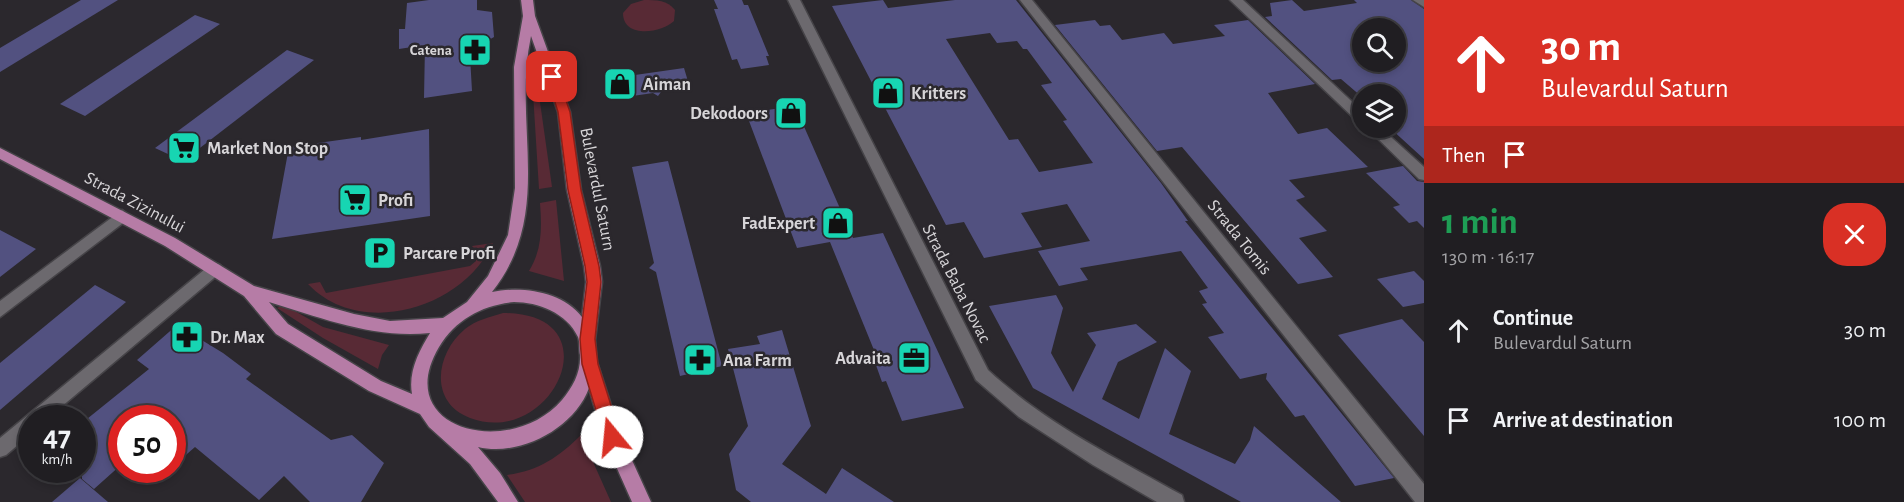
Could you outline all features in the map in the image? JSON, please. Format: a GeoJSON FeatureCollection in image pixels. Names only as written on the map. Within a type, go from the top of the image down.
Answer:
{"type":"FeatureCollection","features":[{"type":"Feature","properties":{"kind":"main road","name":"Bulevardul Saturn"},"geometry":{"type":"LineString","coordinates":[[527,0],[529,16],[564,112],[574,190],[592,266],[594,282],[587,339]]}},
{"type":"Feature","properties":{"kind":"main road","name":"Bulevardul Saturn"},"geometry":{"type":"LineString","coordinates":[[472,306],[495,281],[506,262],[518,228],[522,159],[520,62],[529,16]]}},
{"type":"Feature","properties":{"kind":"main road","name":"Strada Zizinului"},"geometry":{"type":"LineString","coordinates":[[0,153],[122,216],[215,269],[250,291],[282,328],[375,386],[426,408]]}},
{"type":"Feature","properties":{"kind":"main road","name":"Strada Zizinului"},"geometry":{"type":"LineString","coordinates":[[250,291],[296,302],[340,318],[392,328],[446,325]]}},
{"type":"Feature","properties":{"kind":"main road"},"geometry":{"type":"LineString","coordinates":[[509,502],[477,459],[447,432],[426,408],[420,381],[423,361],[432,342],[446,325],[472,306],[512,295],[551,301],[567,311],[579,323],[587,339],[590,364],[612,437],[642,502]]}},
{"type":"Feature","properties":{"kind":"main road"},"geometry":{"type":"LineString","coordinates":[[447,432],[466,440],[487,443],[509,441],[531,435],[550,424],[567,410],[586,379],[590,364]]}},
{"type":"Feature","properties":{"kind":"street","name":"Strada Baba Novac"},"geometry":{"type":"LineString","coordinates":[[794,0],[981,375],[1002,396],[1032,417],[1175,502]]}},
{"type":"Feature","properties":{"kind":"street","name":"Strada Tomis"},"geometry":{"type":"LineString","coordinates":[[1026,0],[1424,499]]}},
{"type":"Feature","properties":{"kind":"street"},"geometry":{"type":"LineString","coordinates":[[1236,0],[1352,109]]}},
{"type":"Feature","properties":{"kind":"street"},"geometry":{"type":"LineString","coordinates":[[1419,0],[1424,4]]}},
{"type":"Feature","properties":{"kind":"street"},"geometry":{"type":"LineString","coordinates":[[1384,138],[1424,175]]}},
{"type":"Feature","properties":{"kind":"street"},"geometry":{"type":"LineString","coordinates":[[0,310],[122,216]]}},
{"type":"Feature","properties":{"kind":"street"},"geometry":{"type":"LineString","coordinates":[[52,405],[215,269]]}},
{"type":"Feature","properties":{"kind":"street"},"geometry":{"type":"LineString","coordinates":[[0,449],[18,434]]}},
{"type":"Feature","properties":{"kind":"shaded area"},"geometry":{"type":"Polygon","coordinates":[[[644,0],[669,4],[675,10],[674,21],[653,31],[636,30],[629,27],[623,13],[631,4],[644,0]]]}},
{"type":"Feature","properties":{"kind":"shaded area"},"geometry":{"type":"Polygon","coordinates":[[[538,88],[552,187],[539,189],[533,93],[538,88]]]}},
{"type":"Feature","properties":{"kind":"shaded area"},"geometry":{"type":"Polygon","coordinates":[[[556,200],[564,281],[529,271],[540,238],[540,203],[556,200]]]}},
{"type":"Feature","properties":{"kind":"shaded area"},"geometry":{"type":"Polygon","coordinates":[[[493,243],[479,266],[459,285],[435,299],[409,309],[381,313],[355,310],[330,301],[308,284],[320,282],[326,293],[470,266],[476,261],[476,251],[472,246],[493,243]]]}},
{"type":"Feature","properties":{"kind":"shaded area"},"geometry":{"type":"Polygon","coordinates":[[[284,305],[323,327],[389,345],[382,355],[378,369],[323,338],[277,308],[284,305]]]}},
{"type":"Feature","properties":{"kind":"shaded area"},"geometry":{"type":"Polygon","coordinates":[[[503,313],[537,319],[557,334],[564,354],[560,377],[546,398],[526,415],[500,422],[470,418],[457,411],[447,401],[442,389],[443,363],[455,339],[465,329],[478,321],[503,313]]]}},
{"type":"Feature","properties":{"kind":"shaded area"},"geometry":{"type":"Polygon","coordinates":[[[581,435],[611,502],[525,502],[507,475],[529,470],[547,462],[581,435]]]}},
{"type":"Feature","properties":{"kind":"building"},"geometry":{"type":"Polygon","coordinates":[[[81,0],[118,0],[0,72],[0,48],[81,0]]]}},
{"type":"Feature","properties":{"kind":"building"},"geometry":{"type":"Polygon","coordinates":[[[429,0],[477,0],[477,10],[492,12],[494,37],[480,45],[480,55],[470,56],[472,91],[424,98],[425,45],[399,49],[399,29],[405,29],[407,3],[429,0]]]}},
{"type":"Feature","properties":{"kind":"building"},"geometry":{"type":"Polygon","coordinates":[[[714,0],[742,0],[744,5],[748,5],[769,56],[766,56],[769,65],[741,69],[737,59],[732,60],[714,9],[718,9],[714,0]]]}},
{"type":"Feature","properties":{"kind":"building"},"geometry":{"type":"Polygon","coordinates":[[[883,0],[888,8],[955,0],[1016,0],[1161,183],[1188,221],[1185,221],[1394,478],[1355,486],[1304,415],[1295,417],[1266,379],[1267,373],[1240,379],[1208,337],[1224,333],[1202,304],[1207,303],[1199,291],[1208,288],[1181,251],[1080,268],[1088,280],[1059,286],[1038,251],[1090,241],[1067,204],[1021,213],[1042,247],[984,258],[964,222],[946,225],[832,6],[883,0]],[[990,33],[946,39],[1009,140],[1018,139],[1039,172],[1093,163],[1063,121],[1067,120],[1041,85],[1052,83],[1027,49],[1023,49],[1017,41],[997,43],[990,33]]]}},
{"type":"Feature","properties":{"kind":"building"},"geometry":{"type":"Polygon","coordinates":[[[1292,0],[1304,11],[1357,3],[1354,0],[1411,0],[1424,9],[1424,159],[1401,138],[1406,138],[1406,84],[1352,84],[1352,88],[1341,79],[1332,80],[1265,17],[1272,16],[1270,3],[1292,0]]]}},
{"type":"Feature","properties":{"kind":"building"},"geometry":{"type":"Polygon","coordinates":[[[195,15],[220,24],[85,116],[60,104],[195,15]]]}},
{"type":"Feature","properties":{"kind":"building"},"geometry":{"type":"Polygon","coordinates":[[[1095,20],[1100,26],[1110,25],[1122,40],[1164,33],[1173,44],[1225,36],[1214,25],[1248,20],[1315,84],[1268,93],[1298,134],[1327,128],[1368,167],[1289,180],[1305,197],[1296,200],[1327,231],[1299,238],[1333,277],[1298,284],[1182,147],[1157,151],[1055,25],[1095,20]]]}},
{"type":"Feature","properties":{"kind":"building"},"geometry":{"type":"Polygon","coordinates":[[[287,50],[314,60],[183,161],[155,148],[287,50]]]}},
{"type":"Feature","properties":{"kind":"building"},"geometry":{"type":"Polygon","coordinates":[[[684,68],[690,88],[661,92],[658,96],[653,93],[612,99],[607,79],[684,68]]]}},
{"type":"Feature","properties":{"kind":"building"},"geometry":{"type":"Polygon","coordinates":[[[795,106],[853,238],[883,233],[964,408],[902,421],[886,381],[882,382],[872,356],[876,355],[830,242],[797,248],[746,113],[795,106]]]}},
{"type":"Feature","properties":{"kind":"building","name":"Profi"},"geometry":{"type":"Polygon","coordinates":[[[429,129],[430,216],[272,239],[289,147],[361,137],[361,140],[429,129]]]}},
{"type":"Feature","properties":{"kind":"building"},"geometry":{"type":"Polygon","coordinates":[[[668,161],[722,366],[680,376],[656,272],[649,268],[654,263],[632,167],[668,161]]]}},
{"type":"Feature","properties":{"kind":"building"},"geometry":{"type":"Polygon","coordinates":[[[1403,166],[1417,181],[1424,182],[1424,228],[1417,221],[1409,223],[1393,207],[1400,205],[1366,173],[1403,166]]]}},
{"type":"Feature","properties":{"kind":"building"},"geometry":{"type":"Polygon","coordinates":[[[0,230],[36,249],[0,277],[0,230]]]}},
{"type":"Feature","properties":{"kind":"building"},"geometry":{"type":"Polygon","coordinates":[[[1414,271],[1424,281],[1424,303],[1403,307],[1377,279],[1414,271]]]}},
{"type":"Feature","properties":{"kind":"building"},"geometry":{"type":"Polygon","coordinates":[[[95,285],[126,302],[0,410],[0,363],[95,285]]]}},
{"type":"Feature","properties":{"kind":"building"},"geometry":{"type":"Polygon","coordinates":[[[1056,295],[1063,308],[1051,353],[1073,392],[1096,345],[1087,333],[1136,324],[1157,342],[1118,362],[1102,399],[1139,419],[1165,348],[1191,371],[1169,434],[1235,464],[1250,440],[1254,426],[1341,502],[1241,502],[1033,388],[989,306],[1056,295]]]}},
{"type":"Feature","properties":{"kind":"building"},"geometry":{"type":"Polygon","coordinates":[[[1402,319],[1424,342],[1424,436],[1338,335],[1402,319]]]}},
{"type":"Feature","properties":{"kind":"building"},"geometry":{"type":"Polygon","coordinates":[[[177,325],[223,353],[251,374],[246,379],[331,440],[352,435],[384,463],[361,502],[310,502],[284,476],[259,500],[195,447],[186,455],[186,405],[108,405],[108,476],[94,489],[87,483],[96,483],[96,412],[149,369],[137,360],[177,325]]]}},
{"type":"Feature","properties":{"kind":"building"},"geometry":{"type":"Polygon","coordinates":[[[782,330],[811,426],[782,464],[826,494],[842,468],[894,502],[751,502],[736,490],[729,454],[748,426],[728,349],[760,344],[757,336],[782,330]]]}},
{"type":"Feature","properties":{"kind":"building"},"geometry":{"type":"Polygon","coordinates":[[[74,483],[86,483],[108,502],[52,502],[74,483]]]}},
{"type":"Feature","properties":{"kind":"place","name":"Catena"},"geometry":{"type":"Point","coordinates":[475,50]}},
{"type":"Feature","properties":{"kind":"place","name":"Aiman"},"geometry":{"type":"Point","coordinates":[620,84]}},
{"type":"Feature","properties":{"kind":"place","name":"Kritters"},"geometry":{"type":"Point","coordinates":[888,93]}},
{"type":"Feature","properties":{"kind":"place","name":"Dekodoors"},"geometry":{"type":"Point","coordinates":[791,113]}},
{"type":"Feature","properties":{"kind":"place","name":"Market Non Stop"},"geometry":{"type":"Point","coordinates":[184,148]}},
{"type":"Feature","properties":{"kind":"place","name":"Profi"},"geometry":{"type":"Point","coordinates":[355,200]}},
{"type":"Feature","properties":{"kind":"place","name":"FadExpert"},"geometry":{"type":"Point","coordinates":[838,223]}},
{"type":"Feature","properties":{"kind":"place","name":"Parcare Profi"},"geometry":{"type":"Point","coordinates":[380,253]}},
{"type":"Feature","properties":{"kind":"place","name":"Dr. Max"},"geometry":{"type":"Point","coordinates":[187,337]}},
{"type":"Feature","properties":{"kind":"place","name":"Advaita"},"geometry":{"type":"Point","coordinates":[914,358]}},
{"type":"Feature","properties":{"kind":"place","name":"Ana Farm"},"geometry":{"type":"Point","coordinates":[700,360]}},
{"type":"Feature","properties":{"kind":"route"},"geometry":{"type":"LineString","coordinates":[[552,77],[564,112],[574,190],[592,266],[594,282],[587,339],[591,357],[590,364],[612,437]]}}]}
